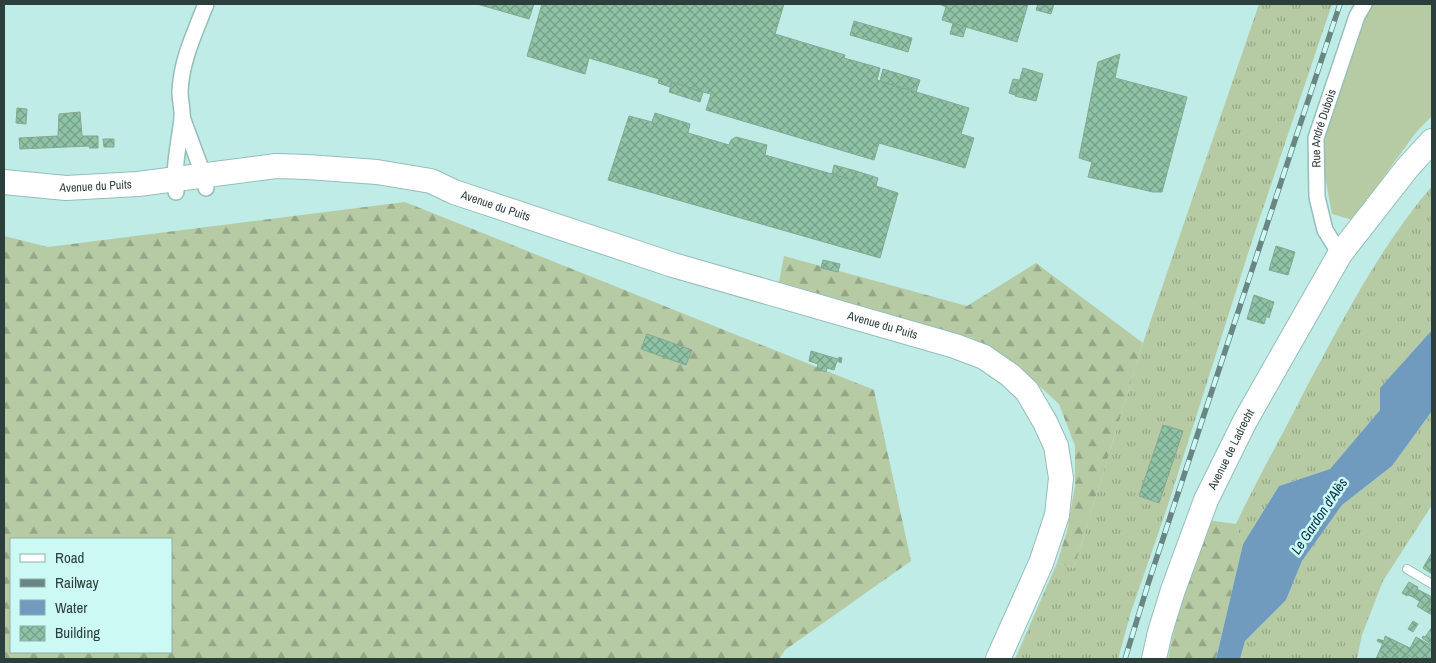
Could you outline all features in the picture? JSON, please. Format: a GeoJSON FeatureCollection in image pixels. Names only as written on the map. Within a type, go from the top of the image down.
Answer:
{"type":"FeatureCollection","features":[{"type":"Feature","properties":{"kind":"main road","name":"Avenue de Ladrecht"},"geometry":{"type":"LineString","coordinates":[[1154,659],[1173,590],[1206,500],[1245,421],[1340,254],[1408,167],[1432,141]]}},
{"type":"Feature","properties":{"kind":"main road","name":"Avenue du Puits"},"geometry":{"type":"LineString","coordinates":[[4,194],[66,201],[132,197],[175,185],[205,181],[336,177],[391,182],[454,192],[673,265],[955,346],[984,357],[1010,375],[1028,391],[1056,446],[1061,478],[1057,515],[1041,563],[998,659]]}},
{"type":"Feature","properties":{"kind":"main road","name":"Avenue du Puits"},"geometry":{"type":"LineString","coordinates":[[4,182],[66,188],[138,184],[175,185]]}},
{"type":"Feature","properties":{"kind":"street"},"geometry":{"type":"LineString","coordinates":[[175,185],[175,156],[182,117],[180,92],[183,70],[188,51],[206,4]]}},
{"type":"Feature","properties":{"kind":"street","name":"Rue André Dubois"},"geometry":{"type":"LineString","coordinates":[[1340,254],[1325,230],[1317,197],[1316,138],[1358,16],[1364,4]]}},
{"type":"Feature","properties":{"kind":"street"},"geometry":{"type":"LineString","coordinates":[[182,117],[205,181]]}},
{"type":"Feature","properties":{"kind":"lane"},"geometry":{"type":"LineString","coordinates":[[1407,569],[1432,584]]}},
{"type":"Feature","properties":{"kind":"green space"},"geometry":{"type":"Polygon","coordinates":[[[1259,4],[1332,4],[1252,241],[1168,505],[1131,612],[1118,659],[1015,659],[1057,563],[1074,568],[1143,343],[1259,4]]]}},
{"type":"Feature","properties":{"kind":"green space"},"geometry":{"type":"Polygon","coordinates":[[[1370,4],[1432,4],[1432,116],[1417,131],[1352,220],[1332,214],[1322,160],[1326,135],[1370,4]]]}},
{"type":"Feature","properties":{"kind":"green space"},"geometry":{"type":"Polygon","coordinates":[[[1432,186],[1432,330],[1380,388],[1380,410],[1330,469],[1279,486],[1243,544],[1236,524],[1304,392],[1347,312],[1378,260],[1395,234],[1432,186]]]}},
{"type":"Feature","properties":{"kind":"green space"},"geometry":{"type":"Polygon","coordinates":[[[405,202],[874,390],[911,561],[785,650],[779,659],[4,659],[4,236],[48,247],[405,202]]]}},
{"type":"Feature","properties":{"kind":"green space"},"geometry":{"type":"Polygon","coordinates":[[[784,256],[967,306],[1036,263],[1143,343],[1074,568],[1057,563],[1067,531],[1075,486],[1075,446],[1059,404],[1024,372],[972,338],[779,282],[784,256]]]}},
{"type":"Feature","properties":{"kind":"green space"},"geometry":{"type":"Polygon","coordinates":[[[1432,411],[1432,505],[1383,581],[1362,635],[1357,659],[1240,659],[1245,641],[1286,600],[1302,561],[1342,505],[1392,466],[1432,411]]]}},
{"type":"Feature","properties":{"kind":"green space"},"geometry":{"type":"Polygon","coordinates":[[[1207,520],[1236,524],[1243,544],[1216,659],[1168,659],[1178,612],[1207,520]]]}},
{"type":"Feature","properties":{"kind":"water","name":"Le Gardon d'Alès"},"geometry":{"type":"Polygon","coordinates":[[[1432,330],[1432,411],[1392,466],[1342,505],[1302,561],[1286,600],[1245,641],[1240,659],[1216,659],[1243,544],[1279,486],[1330,469],[1380,410],[1380,388],[1432,330]]]}},
{"type":"Feature","properties":{"kind":"building"},"geometry":{"type":"Polygon","coordinates":[[[477,4],[534,4],[529,19],[477,4]]]}},
{"type":"Feature","properties":{"kind":"building"},"geometry":{"type":"Polygon","coordinates":[[[542,4],[784,4],[775,34],[845,55],[844,58],[880,68],[877,80],[969,108],[961,134],[974,138],[965,168],[879,143],[874,160],[706,110],[711,94],[672,82],[670,87],[658,83],[659,79],[589,58],[585,74],[527,56],[542,4]]]}},
{"type":"Feature","properties":{"kind":"building"},"geometry":{"type":"Polygon","coordinates":[[[939,4],[1028,4],[1017,42],[942,20],[946,7],[939,4]]]}},
{"type":"Feature","properties":{"kind":"building"},"geometry":{"type":"Polygon","coordinates":[[[1038,4],[1054,4],[1051,14],[1036,10],[1038,4]]]}},
{"type":"Feature","properties":{"kind":"building"},"geometry":{"type":"Polygon","coordinates":[[[854,21],[902,35],[898,49],[850,35],[854,21]]]}},
{"type":"Feature","properties":{"kind":"building"},"geometry":{"type":"Polygon","coordinates":[[[953,23],[966,27],[963,37],[950,34],[953,23]]]}},
{"type":"Feature","properties":{"kind":"building"},"geometry":{"type":"Polygon","coordinates":[[[902,35],[912,38],[908,52],[898,49],[902,35]]]}},
{"type":"Feature","properties":{"kind":"building"},"geometry":{"type":"Polygon","coordinates":[[[1120,54],[1115,78],[1187,97],[1162,192],[1153,192],[1088,177],[1092,162],[1079,158],[1098,62],[1120,54]]]}},
{"type":"Feature","properties":{"kind":"building"},"geometry":{"type":"Polygon","coordinates":[[[1023,68],[1043,74],[1036,101],[1015,96],[1023,68]]]}},
{"type":"Feature","properties":{"kind":"building"},"geometry":{"type":"Polygon","coordinates":[[[883,69],[920,80],[916,92],[880,81],[883,69]]]}},
{"type":"Feature","properties":{"kind":"building"},"geometry":{"type":"Polygon","coordinates":[[[1013,79],[1019,80],[1015,95],[1009,93],[1013,79]]]}},
{"type":"Feature","properties":{"kind":"building"},"geometry":{"type":"Polygon","coordinates":[[[672,82],[703,92],[700,102],[669,92],[672,82]]]}},
{"type":"Feature","properties":{"kind":"building"},"geometry":{"type":"Polygon","coordinates":[[[17,108],[27,109],[26,124],[16,123],[17,108]]]}},
{"type":"Feature","properties":{"kind":"building"},"geometry":{"type":"Polygon","coordinates":[[[80,112],[82,136],[98,136],[98,148],[89,148],[90,146],[20,149],[19,138],[58,136],[59,114],[80,112]]]}},
{"type":"Feature","properties":{"kind":"building"},"geometry":{"type":"Polygon","coordinates":[[[655,113],[690,124],[688,133],[729,145],[731,140],[736,137],[767,145],[765,155],[853,180],[856,171],[878,178],[876,186],[898,193],[880,258],[608,180],[629,116],[652,122],[655,113]]]}},
{"type":"Feature","properties":{"kind":"building"},"geometry":{"type":"Polygon","coordinates":[[[103,139],[114,139],[114,147],[104,147],[103,139]]]}},
{"type":"Feature","properties":{"kind":"building"},"geometry":{"type":"Polygon","coordinates":[[[834,165],[856,171],[853,180],[832,174],[834,165]]]}},
{"type":"Feature","properties":{"kind":"building"},"geometry":{"type":"Polygon","coordinates":[[[1276,246],[1295,252],[1288,275],[1269,270],[1276,246]]]}},
{"type":"Feature","properties":{"kind":"building"},"geometry":{"type":"Polygon","coordinates":[[[823,260],[840,264],[838,272],[821,268],[823,260]]]}},
{"type":"Feature","properties":{"kind":"building"},"geometry":{"type":"Polygon","coordinates":[[[1254,295],[1271,301],[1264,324],[1247,319],[1254,295]]]}},
{"type":"Feature","properties":{"kind":"building"},"geometry":{"type":"Polygon","coordinates":[[[1271,301],[1274,302],[1269,318],[1266,316],[1271,301]]]}},
{"type":"Feature","properties":{"kind":"building"},"geometry":{"type":"Polygon","coordinates":[[[647,334],[692,350],[686,365],[641,349],[647,334]]]}},
{"type":"Feature","properties":{"kind":"building"},"geometry":{"type":"Polygon","coordinates":[[[811,351],[838,359],[839,357],[842,358],[841,363],[837,361],[834,370],[827,368],[826,372],[817,369],[818,364],[809,361],[811,351]]]}},
{"type":"Feature","properties":{"kind":"building"},"geometry":{"type":"Polygon","coordinates":[[[1163,425],[1183,431],[1159,503],[1139,496],[1163,425]]]}},
{"type":"Feature","properties":{"kind":"building"},"geometry":{"type":"Polygon","coordinates":[[[1432,555],[1432,574],[1423,568],[1432,555]]]}},
{"type":"Feature","properties":{"kind":"building"},"geometry":{"type":"Polygon","coordinates":[[[1409,582],[1414,585],[1407,596],[1402,593],[1409,582]]]}},
{"type":"Feature","properties":{"kind":"building"},"geometry":{"type":"Polygon","coordinates":[[[1414,585],[1418,587],[1413,597],[1408,595],[1414,585]]]}},
{"type":"Feature","properties":{"kind":"building"},"geometry":{"type":"Polygon","coordinates":[[[1417,589],[1432,597],[1428,607],[1413,597],[1417,589]]]}},
{"type":"Feature","properties":{"kind":"building"},"geometry":{"type":"Polygon","coordinates":[[[1432,600],[1432,615],[1425,611],[1432,600]]]}},
{"type":"Feature","properties":{"kind":"building"},"geometry":{"type":"Polygon","coordinates":[[[1420,601],[1428,607],[1425,611],[1417,606],[1420,601]]]}},
{"type":"Feature","properties":{"kind":"building"},"geometry":{"type":"Polygon","coordinates":[[[1413,621],[1418,624],[1413,632],[1408,629],[1413,621]]]}},
{"type":"Feature","properties":{"kind":"building"},"geometry":{"type":"Polygon","coordinates":[[[1432,627],[1432,645],[1422,638],[1423,636],[1425,637],[1432,627]]]}},
{"type":"Feature","properties":{"kind":"building"},"geometry":{"type":"Polygon","coordinates":[[[1385,636],[1410,648],[1416,637],[1432,646],[1432,656],[1430,659],[1415,659],[1377,641],[1378,639],[1384,641],[1385,636]]]}},
{"type":"Feature","properties":{"kind":"building"},"geometry":{"type":"Polygon","coordinates":[[[1383,643],[1410,656],[1408,659],[1376,659],[1383,643]]]}},
{"type":"Feature","properties":{"kind":"railway"},"geometry":{"type":"LineString","coordinates":[[1125,659],[1149,581],[1340,4]]}}]}
